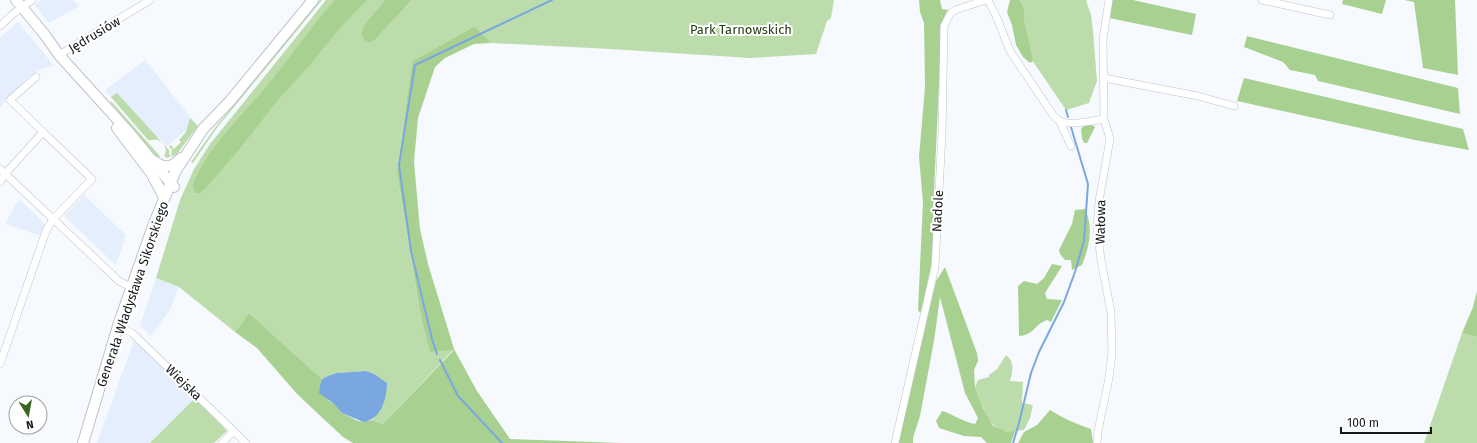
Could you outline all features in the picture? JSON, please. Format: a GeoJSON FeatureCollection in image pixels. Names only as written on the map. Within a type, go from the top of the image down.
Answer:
{"type":"FeatureCollection","features":[{"type":"Feature","properties":{"kind":"street"},"geometry":{"type":"LineString","coordinates":[[0,26],[19,4],[32,0]]}},
{"type":"Feature","properties":{"kind":"street","name":"Jędrusiów"},"geometry":{"type":"LineString","coordinates":[[59,55],[150,0]]}},
{"type":"Feature","properties":{"kind":"street","name":"Generała Władysława Sikorskiego"},"geometry":{"type":"LineString","coordinates":[[122,328],[159,229],[175,172],[203,130],[230,101],[313,0]]}},
{"type":"Feature","properties":{"kind":"street","name":"Nadole"},"geometry":{"type":"LineString","coordinates":[[895,443],[934,267],[942,134],[944,26],[950,14],[955,10],[987,0],[997,18],[1010,51],[1053,115],[1060,122],[1071,146]]}},
{"type":"Feature","properties":{"kind":"street","name":"Wałowa"},"geometry":{"type":"LineString","coordinates":[[1097,443],[1109,378],[1112,352],[1111,312],[1101,260],[1098,228],[1099,201],[1110,139],[1104,120],[1103,39],[1109,0]]}},
{"type":"Feature","properties":{"kind":"street"},"geometry":{"type":"LineString","coordinates":[[1262,0],[1330,15]]}},
{"type":"Feature","properties":{"kind":"street"},"geometry":{"type":"LineString","coordinates":[[19,4],[45,35],[59,55],[126,129],[172,187]]}},
{"type":"Feature","properties":{"kind":"street"},"geometry":{"type":"LineString","coordinates":[[0,364],[46,231],[53,219],[92,179],[10,100],[36,77]]}},
{"type":"Feature","properties":{"kind":"street"},"geometry":{"type":"LineString","coordinates":[[1104,78],[1198,96],[1234,106]]}},
{"type":"Feature","properties":{"kind":"street"},"geometry":{"type":"LineString","coordinates":[[100,101],[123,137],[151,173],[165,186],[172,187]]}},
{"type":"Feature","properties":{"kind":"street","name":"Generała Władysława Sikorskiego"},"geometry":{"type":"LineString","coordinates":[[84,439],[102,393],[122,328],[132,288],[164,197],[230,101]]}},
{"type":"Feature","properties":{"kind":"street"},"geometry":{"type":"LineString","coordinates":[[1060,122],[1077,123],[1104,120]]}},
{"type":"Feature","properties":{"kind":"street"},"geometry":{"type":"LineString","coordinates":[[0,182],[2,172],[43,132]]}},
{"type":"Feature","properties":{"kind":"street"},"geometry":{"type":"LineString","coordinates":[[150,158],[161,166],[169,167],[175,164],[194,143]]}},
{"type":"Feature","properties":{"kind":"street"},"geometry":{"type":"LineString","coordinates":[[2,172],[119,281],[132,288]]}},
{"type":"Feature","properties":{"kind":"street"},"geometry":{"type":"LineString","coordinates":[[151,173],[164,197]]}},
{"type":"Feature","properties":{"kind":"street","name":"Wiejska"},"geometry":{"type":"LineString","coordinates":[[122,328],[132,332],[246,443]]}},
{"type":"Feature","properties":{"kind":"street"},"geometry":{"type":"LineString","coordinates":[[222,443],[234,431]]}},
{"type":"Feature","properties":{"kind":"shaded area"},"geometry":{"type":"Polygon","coordinates":[[[41,0],[72,0],[79,6],[49,23],[35,5],[41,0]]]}},
{"type":"Feature","properties":{"kind":"shaded area"},"geometry":{"type":"Polygon","coordinates":[[[18,22],[54,66],[41,69],[25,80],[0,107],[0,38],[18,22]]]}},
{"type":"Feature","properties":{"kind":"shaded area"},"geometry":{"type":"Polygon","coordinates":[[[145,60],[195,123],[167,146],[160,138],[148,140],[105,90],[145,60]]]}},
{"type":"Feature","properties":{"kind":"shaded area"},"geometry":{"type":"Polygon","coordinates":[[[84,195],[126,235],[116,265],[64,216],[84,195]]]}},
{"type":"Feature","properties":{"kind":"shaded area"},"geometry":{"type":"Polygon","coordinates":[[[19,199],[45,224],[42,236],[5,224],[19,199]]]}},
{"type":"Feature","properties":{"kind":"shaded area"},"geometry":{"type":"Polygon","coordinates":[[[156,278],[179,287],[170,310],[150,336],[140,325],[156,278]]]}},
{"type":"Feature","properties":{"kind":"shaded area"},"geometry":{"type":"Polygon","coordinates":[[[135,338],[195,398],[150,443],[97,443],[135,338]]]}},
{"type":"Feature","properties":{"kind":"green space"},"geometry":{"type":"Polygon","coordinates":[[[320,0],[322,0],[216,129],[193,163],[191,162],[214,129],[320,0]]]}},
{"type":"Feature","properties":{"kind":"green space","name":"Park Tarnowskich"},"geometry":{"type":"Polygon","coordinates":[[[326,0],[385,0],[368,20],[361,34],[365,40],[370,43],[374,41],[412,0],[834,0],[831,18],[827,21],[816,54],[750,58],[491,43],[475,26],[412,61],[397,173],[421,317],[430,351],[454,349],[383,424],[372,420],[383,403],[387,383],[366,371],[337,373],[322,379],[249,313],[235,332],[179,287],[156,278],[180,200],[194,169],[210,144],[326,0]]]}},
{"type":"Feature","properties":{"kind":"green space"},"geometry":{"type":"Polygon","coordinates":[[[335,0],[367,0],[339,29],[309,66],[277,101],[242,146],[206,188],[199,193],[195,193],[193,188],[194,182],[208,156],[266,87],[335,0]]]}},
{"type":"Feature","properties":{"kind":"green space"},"geometry":{"type":"Polygon","coordinates":[[[385,0],[412,0],[374,41],[370,43],[365,41],[361,34],[363,29],[368,20],[385,0]]]}},
{"type":"Feature","properties":{"kind":"green space"},"geometry":{"type":"Polygon","coordinates":[[[919,0],[940,0],[942,9],[949,10],[944,20],[941,41],[933,213],[933,256],[920,313],[918,310],[923,202],[919,157],[925,87],[924,23],[920,12],[919,0]]]}},
{"type":"Feature","properties":{"kind":"green space"},"geometry":{"type":"Polygon","coordinates":[[[1010,0],[1020,0],[1024,8],[1024,19],[1033,61],[1030,63],[1023,57],[1016,45],[1012,25],[1007,12],[1010,0]]]}},
{"type":"Feature","properties":{"kind":"green space"},"geometry":{"type":"Polygon","coordinates":[[[1020,0],[1086,0],[1091,15],[1097,81],[1089,103],[1066,110],[1032,60],[1024,19],[1024,8],[1020,0]]]}},
{"type":"Feature","properties":{"kind":"green space"},"geometry":{"type":"Polygon","coordinates":[[[1112,0],[1133,0],[1196,14],[1192,35],[1109,18],[1112,0]]]}},
{"type":"Feature","properties":{"kind":"green space"},"geometry":{"type":"Polygon","coordinates":[[[1343,0],[1386,0],[1382,14],[1342,4],[1343,0]]]}},
{"type":"Feature","properties":{"kind":"green space"},"geometry":{"type":"Polygon","coordinates":[[[1404,0],[1455,0],[1458,75],[1423,68],[1414,2],[1404,0]]]}},
{"type":"Feature","properties":{"kind":"green space"},"geometry":{"type":"Polygon","coordinates":[[[475,26],[491,43],[474,44],[445,58],[435,67],[418,118],[414,162],[420,229],[428,264],[454,349],[477,391],[510,439],[622,443],[353,443],[343,437],[297,394],[257,348],[235,332],[249,313],[322,379],[320,385],[329,401],[333,403],[342,413],[358,421],[363,422],[372,420],[383,424],[454,350],[430,352],[421,317],[397,173],[412,61],[475,26]]]}},
{"type":"Feature","properties":{"kind":"green space"},"geometry":{"type":"Polygon","coordinates":[[[1247,36],[1458,88],[1460,114],[1318,81],[1315,75],[1290,70],[1283,62],[1244,47],[1247,36]]]}},
{"type":"Feature","properties":{"kind":"green space"},"geometry":{"type":"Polygon","coordinates":[[[1244,78],[1463,129],[1469,150],[1415,140],[1237,101],[1244,78]]]}},
{"type":"Feature","properties":{"kind":"green space"},"geometry":{"type":"Polygon","coordinates":[[[117,93],[169,150],[170,157],[167,158],[164,156],[166,150],[164,145],[158,140],[148,140],[111,97],[117,93]]]}},
{"type":"Feature","properties":{"kind":"green space"},"geometry":{"type":"Polygon","coordinates":[[[111,101],[159,155],[159,161],[135,136],[127,122],[110,102],[111,101]]]}},
{"type":"Feature","properties":{"kind":"green space"},"geometry":{"type":"Polygon","coordinates":[[[190,118],[198,126],[177,154],[171,157],[172,149],[169,147],[171,145],[174,149],[181,142],[179,140],[186,132],[190,118]]]}},
{"type":"Feature","properties":{"kind":"green space"},"geometry":{"type":"Polygon","coordinates":[[[1085,125],[1092,125],[1095,127],[1087,143],[1084,143],[1081,129],[1085,125]]]}},
{"type":"Feature","properties":{"kind":"green space"},"geometry":{"type":"Polygon","coordinates":[[[1085,209],[1088,216],[1090,237],[1082,265],[1072,270],[1071,260],[1065,260],[1060,254],[1059,250],[1072,224],[1075,210],[1085,209]]]}},
{"type":"Feature","properties":{"kind":"green space"},"geometry":{"type":"Polygon","coordinates":[[[1052,264],[1062,266],[1045,293],[1047,299],[1062,300],[1051,322],[1047,320],[1042,322],[1028,334],[1019,336],[1018,286],[1024,281],[1037,284],[1044,278],[1052,264]]]}},
{"type":"Feature","properties":{"kind":"green space"},"geometry":{"type":"Polygon","coordinates":[[[945,267],[977,353],[978,361],[974,370],[975,387],[983,409],[993,426],[1007,432],[1015,431],[1011,443],[987,443],[981,437],[964,436],[939,428],[936,421],[942,411],[966,422],[975,424],[978,418],[965,393],[940,297],[934,341],[920,416],[913,438],[913,443],[898,443],[936,281],[945,267]]]}},
{"type":"Feature","properties":{"kind":"green space"},"geometry":{"type":"Polygon","coordinates":[[[1477,291],[1477,337],[1462,333],[1473,307],[1477,291]]]}},
{"type":"Feature","properties":{"kind":"green space"},"geometry":{"type":"Polygon","coordinates":[[[1462,333],[1477,337],[1477,443],[1424,443],[1462,333]]]}},
{"type":"Feature","properties":{"kind":"green space"},"geometry":{"type":"Polygon","coordinates":[[[1006,355],[1012,364],[1010,381],[1023,382],[1022,403],[1033,405],[1030,418],[1024,430],[1008,432],[995,426],[986,415],[975,387],[978,380],[989,377],[989,375],[997,369],[1006,355]]]}},
{"type":"Feature","properties":{"kind":"green space"},"geometry":{"type":"Polygon","coordinates":[[[195,398],[227,431],[214,443],[150,443],[195,398]]]}},
{"type":"Feature","properties":{"kind":"green space"},"geometry":{"type":"Polygon","coordinates":[[[1050,410],[1070,421],[1091,429],[1093,443],[1018,443],[1024,432],[1037,425],[1050,410]]]}},
{"type":"Feature","properties":{"kind":"water"},"geometry":{"type":"Polygon","coordinates":[[[366,371],[374,374],[387,383],[386,396],[382,408],[379,413],[369,420],[363,422],[342,413],[333,403],[319,393],[322,379],[330,375],[337,373],[366,371]]]}},
{"type":"Feature","properties":{"kind":"waterway"},"geometry":{"type":"LineString","coordinates":[[437,354],[411,251],[399,165],[415,65],[552,0]]}},
{"type":"Feature","properties":{"kind":"waterway"},"geometry":{"type":"LineString","coordinates":[[1066,110],[1068,117]]}},
{"type":"Feature","properties":{"kind":"waterway"},"geometry":{"type":"LineString","coordinates":[[1013,443],[1031,373],[1039,352],[1064,302],[1084,241],[1088,184],[1071,127]]}},
{"type":"Feature","properties":{"kind":"waterway"},"geometry":{"type":"LineString","coordinates":[[440,360],[458,396],[502,443]]}}]}
